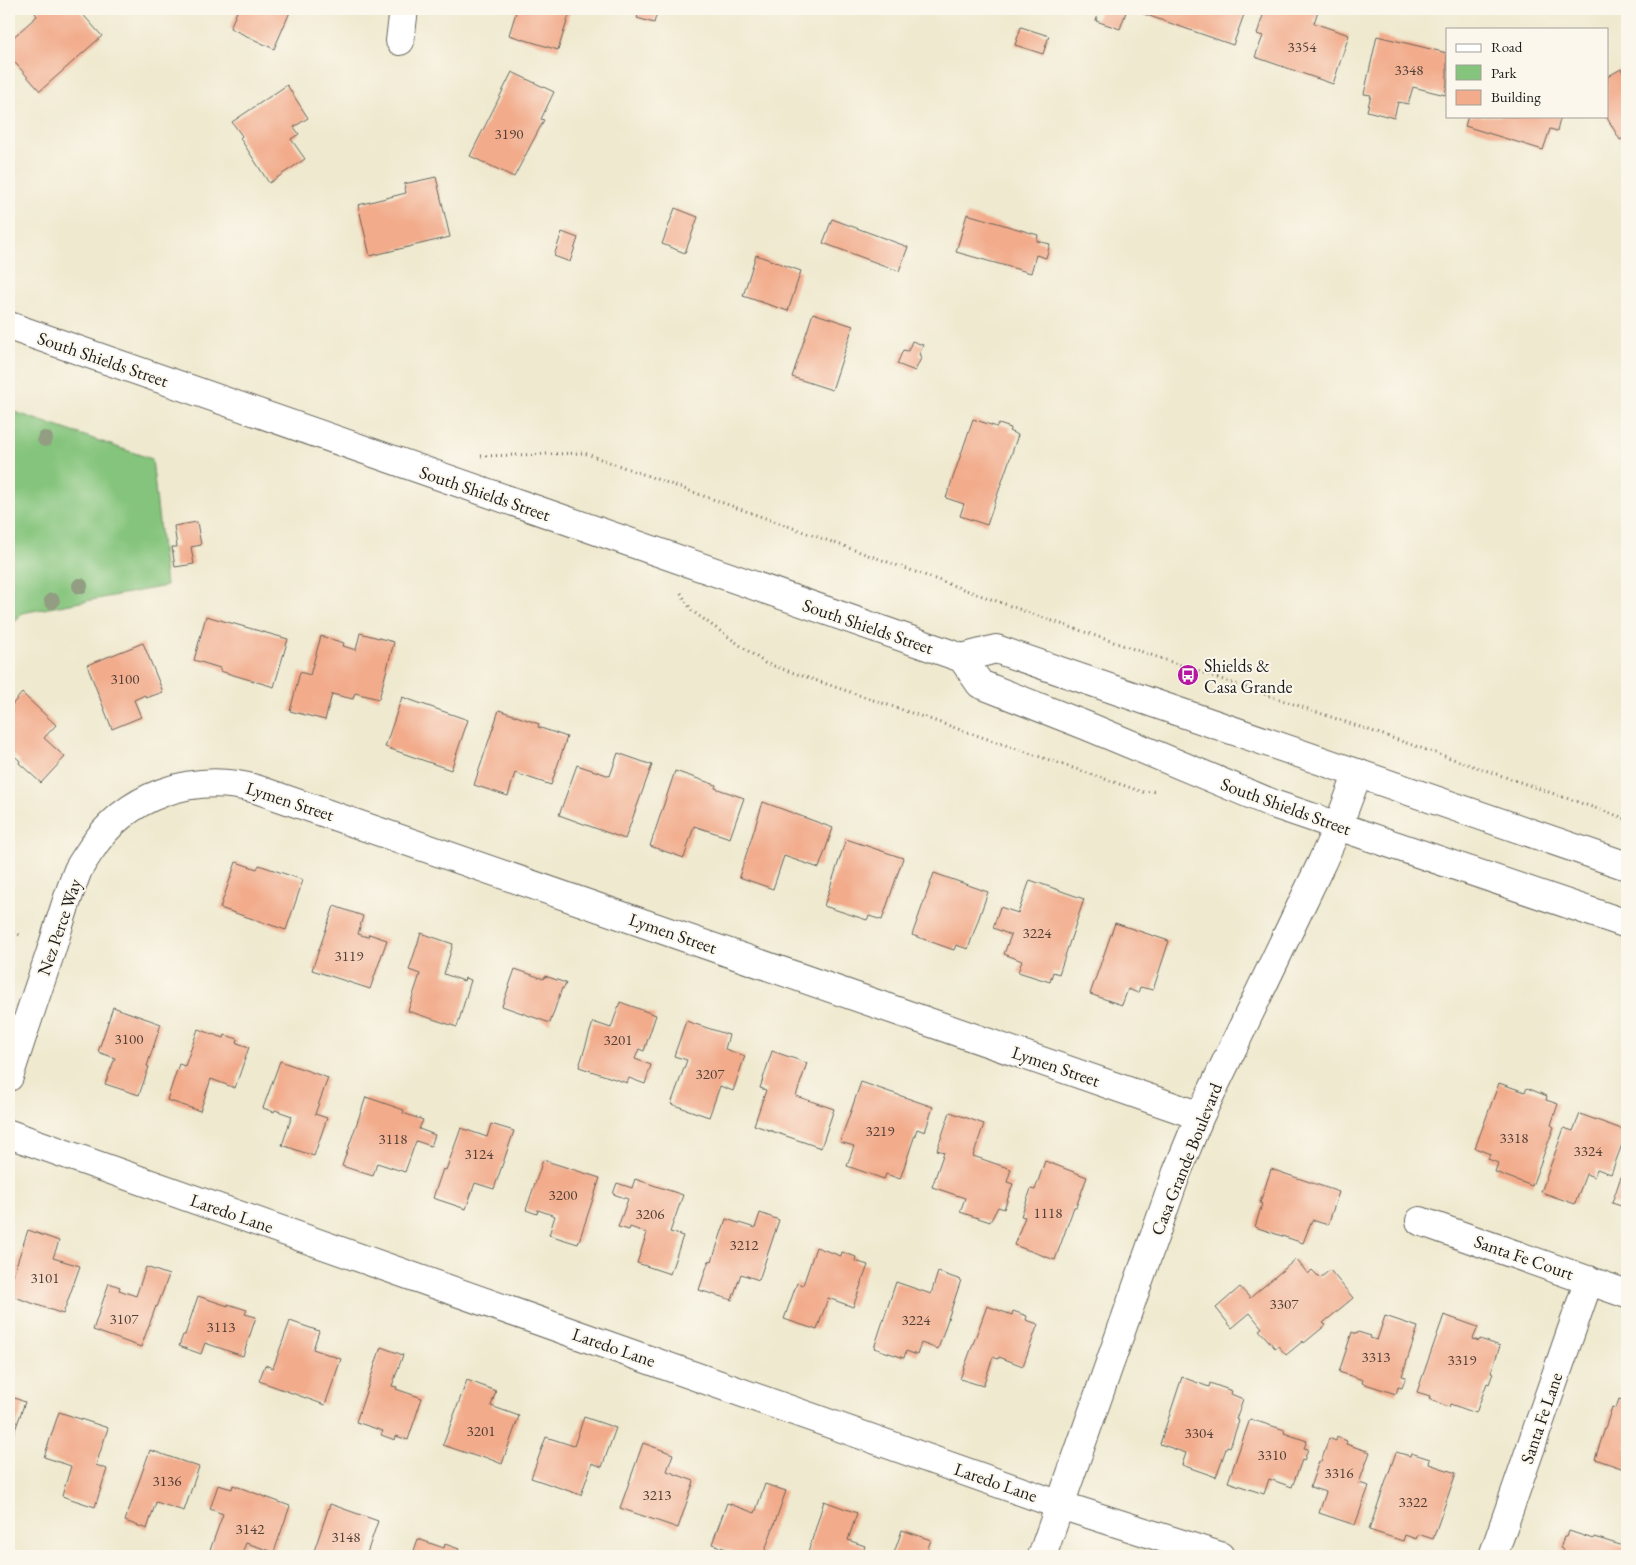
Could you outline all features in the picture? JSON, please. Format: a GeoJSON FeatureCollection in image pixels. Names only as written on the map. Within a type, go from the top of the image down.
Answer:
{"type":"FeatureCollection","features":[{"type":"Feature","properties":{"kind":"street"},"geometry":{"type":"LineString","coordinates":[[400,41],[404,9]]}},
{"type":"Feature","properties":{"kind":"street","name":"South Shields Street"},"geometry":{"type":"LineString","coordinates":[[9,326],[653,552],[962,658],[980,684],[1087,726],[1276,805],[1627,924]]}},
{"type":"Feature","properties":{"kind":"street"},"geometry":{"type":"LineString","coordinates":[[962,658],[996,649],[1627,866]]}},
{"type":"Feature","properties":{"kind":"street","name":"Casa Grande Boulevard"},"geometry":{"type":"LineString","coordinates":[[1042,1556],[1177,1172],[1200,1116],[1338,826],[1358,773]]}},
{"type":"Feature","properties":{"kind":"street","name":"Lymen Street"},"geometry":{"type":"LineString","coordinates":[[143,800],[179,787],[202,783],[241,785],[256,788],[1200,1116]]}},
{"type":"Feature","properties":{"kind":"street","name":"Nez Perce Way"},"geometry":{"type":"LineString","coordinates":[[9,1077],[78,869],[99,836],[116,819],[143,800]]}},
{"type":"Feature","properties":{"kind":"street","name":"Laredo Lane"},"geometry":{"type":"LineString","coordinates":[[9,1134],[1060,1505],[1220,1556]]}},
{"type":"Feature","properties":{"kind":"street","name":"Santa Fe Court"},"geometry":{"type":"LineString","coordinates":[[1420,1221],[1627,1294]]}},
{"type":"Feature","properties":{"kind":"street","name":"Santa Fe Lane"},"geometry":{"type":"LineString","coordinates":[[1493,1556],[1589,1280]]}},
{"type":"Feature","properties":{"kind":"path"},"geometry":{"type":"LineString","coordinates":[[476,458],[485,455],[584,453],[1041,617],[1627,819]]}},
{"type":"Feature","properties":{"kind":"path"},"geometry":{"type":"LineString","coordinates":[[653,552],[692,611],[765,663],[1143,792]]}},
{"type":"Feature","properties":{"kind":"green space"},"geometry":{"type":"Polygon","coordinates":[[[9,410],[152,459],[166,586],[22,613],[9,629],[9,410]]]}},
{"type":"Feature","properties":{"kind":"building"},"geometry":{"type":"Polygon","coordinates":[[[40,9],[78,9],[102,36],[40,91],[9,56],[9,41],[37,16],[35,13],[40,9]]]}},
{"type":"Feature","properties":{"kind":"building"},"geometry":{"type":"Polygon","coordinates":[[[238,9],[290,9],[274,49],[230,28],[238,9]]]}},
{"type":"Feature","properties":{"kind":"building"},"geometry":{"type":"Polygon","coordinates":[[[517,9],[571,9],[558,50],[509,35],[517,9]]]}},
{"type":"Feature","properties":{"kind":"building"},"geometry":{"type":"Polygon","coordinates":[[[640,9],[658,9],[654,23],[637,18],[640,9]]]}},
{"type":"Feature","properties":{"kind":"building"},"geometry":{"type":"Polygon","coordinates":[[[1100,9],[1127,9],[1120,29],[1096,21],[1100,9]]]}},
{"type":"Feature","properties":{"kind":"building"},"geometry":{"type":"Polygon","coordinates":[[[1142,9],[1246,9],[1233,45],[1141,13],[1142,9]]]}},
{"type":"Feature","properties":{"kind":"building"},"geometry":{"type":"Polygon","coordinates":[[[1265,9],[1312,9],[1318,11],[1314,23],[1349,35],[1333,84],[1255,57],[1263,36],[1257,34],[1265,9]]]}},
{"type":"Feature","properties":{"kind":"building"},"geometry":{"type":"Polygon","coordinates":[[[1021,27],[1049,36],[1043,54],[1015,45],[1021,27]]]}},
{"type":"Feature","properties":{"kind":"building"},"geometry":{"type":"Polygon","coordinates":[[[1377,36],[1446,53],[1445,95],[1413,87],[1408,104],[1398,102],[1394,118],[1367,111],[1371,95],[1364,94],[1377,36]]]}},
{"type":"Feature","properties":{"kind":"building"},"geometry":{"type":"Polygon","coordinates":[[[1621,69],[1623,73],[1627,71],[1627,136],[1620,140],[1607,118],[1608,76],[1621,69]]]}},
{"type":"Feature","properties":{"kind":"building"},"geometry":{"type":"Polygon","coordinates":[[[512,72],[554,92],[541,119],[544,120],[514,177],[470,156],[512,72]]]}},
{"type":"Feature","properties":{"kind":"building"},"geometry":{"type":"Polygon","coordinates":[[[287,85],[308,118],[294,127],[299,134],[291,139],[305,159],[269,183],[232,122],[287,85]]]}},
{"type":"Feature","properties":{"kind":"building"},"geometry":{"type":"Polygon","coordinates":[[[1467,118],[1560,118],[1557,131],[1550,129],[1543,150],[1465,126],[1467,118]]]}},
{"type":"Feature","properties":{"kind":"building"},"geometry":{"type":"Polygon","coordinates":[[[436,177],[450,237],[370,256],[358,205],[406,193],[404,184],[436,177]]]}},
{"type":"Feature","properties":{"kind":"building"},"geometry":{"type":"Polygon","coordinates":[[[675,208],[698,217],[685,253],[662,244],[675,208]]]}},
{"type":"Feature","properties":{"kind":"building"},"geometry":{"type":"Polygon","coordinates":[[[967,214],[1038,235],[1037,241],[1050,244],[1046,258],[1036,255],[1031,273],[956,252],[967,214]]]}},
{"type":"Feature","properties":{"kind":"building"},"geometry":{"type":"Polygon","coordinates":[[[832,219],[908,247],[899,271],[823,243],[832,219]]]}},
{"type":"Feature","properties":{"kind":"building"},"geometry":{"type":"Polygon","coordinates":[[[562,232],[578,238],[570,262],[554,256],[562,232]]]}},
{"type":"Feature","properties":{"kind":"building"},"geometry":{"type":"Polygon","coordinates":[[[756,255],[801,271],[788,311],[743,296],[756,255]]]}},
{"type":"Feature","properties":{"kind":"building"},"geometry":{"type":"Polygon","coordinates":[[[813,313],[853,326],[832,390],[792,377],[813,313]]]}},
{"type":"Feature","properties":{"kind":"building"},"geometry":{"type":"Polygon","coordinates":[[[912,341],[923,345],[919,355],[922,356],[915,371],[897,364],[903,350],[908,351],[912,341]]]}},
{"type":"Feature","properties":{"kind":"building"},"geometry":{"type":"Polygon","coordinates":[[[973,419],[997,427],[999,424],[1011,428],[1009,431],[1018,435],[987,525],[960,516],[964,504],[946,498],[973,419]]]}},
{"type":"Feature","properties":{"kind":"building"},"geometry":{"type":"Polygon","coordinates":[[[197,522],[201,545],[191,547],[194,564],[175,567],[172,547],[177,547],[174,526],[197,522]]]}},
{"type":"Feature","properties":{"kind":"building"},"geometry":{"type":"Polygon","coordinates":[[[206,616],[288,639],[274,687],[220,671],[220,668],[194,660],[206,616]]]}},
{"type":"Feature","properties":{"kind":"building"},"geometry":{"type":"Polygon","coordinates":[[[360,633],[394,642],[379,699],[355,693],[353,699],[332,694],[325,720],[290,711],[300,672],[310,675],[321,636],[344,643],[343,646],[356,650],[360,633]]]}},
{"type":"Feature","properties":{"kind":"building"},"geometry":{"type":"Polygon","coordinates":[[[143,643],[163,692],[146,698],[145,695],[134,700],[141,717],[112,729],[87,665],[143,643]]]}},
{"type":"Feature","properties":{"kind":"building"},"geometry":{"type":"Polygon","coordinates":[[[22,693],[56,725],[44,738],[65,757],[41,783],[9,751],[9,708],[22,693]]]}},
{"type":"Feature","properties":{"kind":"building"},"geometry":{"type":"Polygon","coordinates":[[[402,697],[468,720],[451,770],[385,747],[402,697]]]}},
{"type":"Feature","properties":{"kind":"building"},"geometry":{"type":"Polygon","coordinates":[[[499,710],[539,724],[538,727],[567,737],[551,785],[515,773],[508,796],[474,785],[499,710]]]}},
{"type":"Feature","properties":{"kind":"building"},"geometry":{"type":"Polygon","coordinates":[[[618,753],[652,765],[625,839],[559,815],[577,765],[610,776],[618,753]]]}},
{"type":"Feature","properties":{"kind":"building"},"geometry":{"type":"Polygon","coordinates":[[[675,771],[716,785],[715,788],[744,798],[730,838],[694,826],[684,858],[650,846],[675,771]]]}},
{"type":"Feature","properties":{"kind":"building"},"geometry":{"type":"Polygon","coordinates":[[[763,802],[833,828],[819,868],[784,856],[773,889],[739,877],[763,802]]]}},
{"type":"Feature","properties":{"kind":"building"},"geometry":{"type":"Polygon","coordinates":[[[846,839],[903,858],[882,920],[869,916],[867,920],[824,906],[846,839]]]}},
{"type":"Feature","properties":{"kind":"building"},"geometry":{"type":"Polygon","coordinates":[[[236,862],[257,869],[259,865],[303,880],[286,930],[220,908],[236,862]]]}},
{"type":"Feature","properties":{"kind":"building"},"geometry":{"type":"Polygon","coordinates":[[[934,873],[988,892],[968,949],[956,945],[954,950],[912,935],[934,873]]]}},
{"type":"Feature","properties":{"kind":"building"},"geometry":{"type":"Polygon","coordinates":[[[1030,880],[1084,899],[1059,974],[1053,972],[1050,982],[1018,972],[1022,961],[1004,954],[1011,935],[993,928],[1000,907],[1018,913],[1030,880]]]}},
{"type":"Feature","properties":{"kind":"building"},"geometry":{"type":"Polygon","coordinates":[[[334,906],[363,916],[358,934],[368,937],[369,934],[387,940],[370,989],[312,970],[334,906]]]}},
{"type":"Feature","properties":{"kind":"building"},"geometry":{"type":"Polygon","coordinates":[[[1115,923],[1169,941],[1153,990],[1140,987],[1138,993],[1128,989],[1122,1005],[1090,994],[1115,923]]]}},
{"type":"Feature","properties":{"kind":"building"},"geometry":{"type":"Polygon","coordinates":[[[421,933],[453,944],[444,974],[464,981],[465,978],[471,980],[457,1027],[408,1011],[420,974],[409,970],[421,933]]]}},
{"type":"Feature","properties":{"kind":"building"},"geometry":{"type":"Polygon","coordinates":[[[515,969],[544,979],[545,976],[566,983],[564,988],[562,988],[550,1023],[502,1006],[515,969]]]}},
{"type":"Feature","properties":{"kind":"building"},"geometry":{"type":"Polygon","coordinates":[[[620,1002],[656,1015],[644,1051],[639,1049],[635,1059],[651,1065],[645,1084],[629,1078],[627,1083],[579,1067],[593,1022],[611,1028],[620,1002]]]}},
{"type":"Feature","properties":{"kind":"building"},"geometry":{"type":"Polygon","coordinates":[[[113,1007],[161,1024],[139,1095],[105,1084],[115,1058],[98,1052],[113,1007]]]}},
{"type":"Feature","properties":{"kind":"building"},"geometry":{"type":"Polygon","coordinates":[[[686,1021],[729,1035],[725,1049],[745,1056],[733,1091],[720,1086],[709,1117],[671,1104],[687,1060],[674,1056],[686,1021]]]}},
{"type":"Feature","properties":{"kind":"building"},"geometry":{"type":"Polygon","coordinates":[[[198,1029],[224,1038],[225,1035],[238,1039],[237,1043],[249,1047],[235,1088],[211,1079],[200,1111],[167,1100],[179,1064],[185,1066],[198,1029]]]}},
{"type":"Feature","properties":{"kind":"building"},"geometry":{"type":"Polygon","coordinates":[[[772,1051],[807,1063],[796,1096],[834,1109],[821,1148],[754,1125],[766,1090],[760,1088],[772,1051]]]}},
{"type":"Feature","properties":{"kind":"building"},"geometry":{"type":"Polygon","coordinates":[[[280,1061],[328,1078],[315,1114],[327,1118],[314,1156],[282,1145],[292,1116],[263,1108],[280,1061]]]}},
{"type":"Feature","properties":{"kind":"building"},"geometry":{"type":"Polygon","coordinates":[[[861,1082],[933,1107],[925,1132],[917,1129],[900,1179],[886,1174],[884,1179],[847,1166],[854,1146],[840,1142],[861,1082]]]}},
{"type":"Feature","properties":{"kind":"building"},"geometry":{"type":"Polygon","coordinates":[[[1499,1083],[1525,1092],[1527,1088],[1547,1096],[1546,1100],[1558,1104],[1551,1125],[1554,1127],[1532,1186],[1495,1172],[1498,1163],[1488,1159],[1490,1154],[1475,1148],[1499,1083]]]}},
{"type":"Feature","properties":{"kind":"building"},"geometry":{"type":"Polygon","coordinates":[[[366,1097],[404,1110],[403,1113],[423,1120],[419,1129],[435,1135],[431,1146],[416,1141],[405,1172],[377,1163],[373,1176],[342,1166],[366,1097]]]}},
{"type":"Feature","properties":{"kind":"building"},"geometry":{"type":"Polygon","coordinates":[[[950,1112],[984,1124],[973,1156],[1011,1169],[1007,1182],[1013,1184],[1004,1209],[998,1207],[990,1222],[960,1212],[965,1198],[932,1187],[944,1152],[937,1150],[950,1112]]]}},
{"type":"Feature","properties":{"kind":"building"},"geometry":{"type":"Polygon","coordinates":[[[1580,1114],[1627,1131],[1611,1174],[1597,1169],[1594,1177],[1586,1174],[1575,1204],[1541,1192],[1564,1128],[1573,1131],[1580,1114]]]}},
{"type":"Feature","properties":{"kind":"building"},"geometry":{"type":"Polygon","coordinates":[[[491,1124],[514,1131],[494,1189],[475,1183],[466,1209],[433,1198],[443,1169],[446,1170],[461,1128],[487,1137],[491,1124]]]}},
{"type":"Feature","properties":{"kind":"building"},"geometry":{"type":"Polygon","coordinates":[[[1627,1159],[1627,1208],[1612,1203],[1627,1159]]]}},
{"type":"Feature","properties":{"kind":"building"},"geometry":{"type":"Polygon","coordinates":[[[543,1160],[600,1178],[578,1244],[549,1235],[555,1216],[538,1210],[537,1214],[526,1210],[543,1160]]]}},
{"type":"Feature","properties":{"kind":"building"},"geometry":{"type":"Polygon","coordinates":[[[1045,1161],[1087,1177],[1055,1260],[1014,1245],[1025,1217],[1021,1216],[1031,1189],[1035,1190],[1045,1161]]]}},
{"type":"Feature","properties":{"kind":"building"},"geometry":{"type":"Polygon","coordinates":[[[1271,1169],[1339,1192],[1328,1225],[1312,1220],[1303,1243],[1255,1227],[1262,1204],[1260,1203],[1271,1169]]]}},
{"type":"Feature","properties":{"kind":"building"},"geometry":{"type":"Polygon","coordinates":[[[635,1179],[683,1195],[670,1232],[683,1236],[670,1274],[637,1263],[647,1233],[630,1227],[629,1230],[618,1227],[628,1199],[613,1194],[617,1183],[632,1188],[635,1179]]]}},
{"type":"Feature","properties":{"kind":"building"},"geometry":{"type":"Polygon","coordinates":[[[760,1213],[779,1220],[759,1280],[741,1274],[732,1300],[699,1290],[709,1260],[712,1261],[726,1219],[755,1228],[760,1213]]]}},
{"type":"Feature","properties":{"kind":"building"},"geometry":{"type":"Polygon","coordinates":[[[28,1230],[59,1241],[53,1258],[80,1266],[63,1314],[9,1295],[9,1287],[28,1230]]]}},
{"type":"Feature","properties":{"kind":"building"},"geometry":{"type":"Polygon","coordinates":[[[816,1247],[841,1256],[842,1252],[856,1257],[855,1261],[868,1265],[853,1307],[828,1298],[817,1330],[784,1319],[797,1283],[803,1285],[816,1247]]]}},
{"type":"Feature","properties":{"kind":"building"},"geometry":{"type":"Polygon","coordinates":[[[1296,1259],[1308,1274],[1312,1270],[1320,1278],[1330,1270],[1353,1298],[1323,1323],[1326,1325],[1286,1355],[1278,1346],[1275,1348],[1259,1330],[1262,1328],[1250,1313],[1232,1328],[1216,1308],[1240,1287],[1250,1298],[1296,1259]]]}},
{"type":"Feature","properties":{"kind":"building"},"geometry":{"type":"Polygon","coordinates":[[[146,1267],[169,1275],[141,1347],[93,1330],[109,1283],[120,1287],[119,1290],[136,1296],[146,1267]]]}},
{"type":"Feature","properties":{"kind":"building"},"geometry":{"type":"Polygon","coordinates":[[[938,1272],[961,1280],[938,1349],[921,1343],[917,1355],[906,1351],[904,1358],[874,1348],[896,1282],[931,1294],[938,1272]]]}},
{"type":"Feature","properties":{"kind":"building"},"geometry":{"type":"Polygon","coordinates":[[[198,1296],[247,1310],[245,1314],[256,1317],[243,1356],[205,1343],[201,1354],[179,1346],[183,1335],[185,1335],[198,1296]]]}},
{"type":"Feature","properties":{"kind":"building"},"geometry":{"type":"Polygon","coordinates":[[[987,1306],[1012,1315],[1013,1311],[1027,1316],[1026,1320],[1038,1324],[1023,1366],[999,1357],[998,1359],[993,1357],[983,1386],[960,1379],[987,1306]]]}},
{"type":"Feature","properties":{"kind":"building"},"geometry":{"type":"Polygon","coordinates":[[[1444,1315],[1478,1327],[1473,1339],[1479,1341],[1480,1339],[1500,1346],[1491,1372],[1493,1373],[1489,1384],[1487,1383],[1476,1413],[1450,1404],[1449,1407],[1429,1399],[1430,1396],[1417,1392],[1444,1315]]]}},
{"type":"Feature","properties":{"kind":"building"},"geometry":{"type":"Polygon","coordinates":[[[1385,1316],[1418,1327],[1402,1376],[1406,1377],[1402,1388],[1398,1387],[1396,1394],[1362,1383],[1363,1380],[1339,1372],[1352,1332],[1371,1336],[1370,1338],[1377,1340],[1385,1316]]]}},
{"type":"Feature","properties":{"kind":"building"},"geometry":{"type":"Polygon","coordinates":[[[290,1321],[319,1331],[313,1349],[341,1359],[325,1405],[259,1381],[265,1365],[273,1368],[290,1321]]]}},
{"type":"Feature","properties":{"kind":"building"},"geometry":{"type":"Polygon","coordinates":[[[381,1347],[403,1355],[392,1386],[422,1398],[408,1440],[396,1436],[395,1440],[381,1435],[383,1431],[356,1422],[381,1347]]]}},
{"type":"Feature","properties":{"kind":"building"},"geometry":{"type":"Polygon","coordinates":[[[1182,1377],[1209,1387],[1210,1383],[1232,1391],[1231,1394],[1243,1399],[1236,1419],[1239,1421],[1230,1447],[1227,1446],[1216,1477],[1182,1465],[1186,1453],[1160,1444],[1182,1377]]]}},
{"type":"Feature","properties":{"kind":"building"},"geometry":{"type":"Polygon","coordinates":[[[467,1380],[496,1391],[491,1406],[519,1416],[502,1464],[443,1445],[467,1380]]]}},
{"type":"Feature","properties":{"kind":"building"},"geometry":{"type":"Polygon","coordinates":[[[9,1396],[25,1402],[9,1447],[9,1396]]]}},
{"type":"Feature","properties":{"kind":"building"},"geometry":{"type":"Polygon","coordinates":[[[1619,1399],[1627,1402],[1627,1470],[1595,1459],[1612,1407],[1616,1408],[1619,1399]]]}},
{"type":"Feature","properties":{"kind":"building"},"geometry":{"type":"Polygon","coordinates":[[[59,1412],[108,1428],[96,1465],[107,1469],[95,1507],[62,1496],[71,1466],[44,1457],[59,1412]]]}},
{"type":"Feature","properties":{"kind":"building"},"geometry":{"type":"Polygon","coordinates":[[[584,1417],[616,1428],[602,1467],[592,1463],[581,1495],[531,1478],[546,1437],[574,1446],[584,1417]]]}},
{"type":"Feature","properties":{"kind":"building"},"geometry":{"type":"Polygon","coordinates":[[[1250,1419],[1285,1430],[1284,1433],[1307,1441],[1304,1448],[1308,1449],[1292,1487],[1269,1479],[1264,1494],[1228,1482],[1250,1419]]]}},
{"type":"Feature","properties":{"kind":"building"},"geometry":{"type":"Polygon","coordinates":[[[1337,1437],[1347,1441],[1346,1444],[1370,1452],[1359,1483],[1369,1486],[1355,1525],[1319,1513],[1326,1492],[1310,1487],[1329,1438],[1336,1441],[1337,1437]]]}},
{"type":"Feature","properties":{"kind":"building"},"geometry":{"type":"Polygon","coordinates":[[[643,1443],[673,1454],[667,1471],[694,1481],[678,1528],[620,1508],[643,1443]]]}},
{"type":"Feature","properties":{"kind":"building"},"geometry":{"type":"Polygon","coordinates":[[[150,1450],[199,1467],[184,1511],[156,1502],[147,1529],[125,1521],[150,1450]]]}},
{"type":"Feature","properties":{"kind":"building"},"geometry":{"type":"Polygon","coordinates":[[[1396,1452],[1410,1456],[1411,1453],[1430,1459],[1429,1464],[1456,1473],[1433,1539],[1418,1534],[1416,1539],[1405,1535],[1403,1541],[1369,1530],[1396,1452]]]}},
{"type":"Feature","properties":{"kind":"building"},"geometry":{"type":"Polygon","coordinates":[[[765,1484],[786,1491],[763,1556],[746,1556],[712,1544],[727,1503],[755,1513],[765,1484]]]}},
{"type":"Feature","properties":{"kind":"building"},"geometry":{"type":"Polygon","coordinates":[[[218,1485],[232,1489],[233,1485],[290,1506],[274,1552],[246,1543],[241,1556],[227,1556],[210,1550],[223,1514],[210,1509],[218,1485]]]}},
{"type":"Feature","properties":{"kind":"building"},"geometry":{"type":"Polygon","coordinates":[[[824,1501],[857,1513],[848,1540],[865,1546],[862,1556],[807,1556],[824,1501]]]}},
{"type":"Feature","properties":{"kind":"building"},"geometry":{"type":"Polygon","coordinates":[[[330,1504],[378,1521],[366,1556],[337,1556],[314,1551],[330,1504]]]}},
{"type":"Feature","properties":{"kind":"building"},"geometry":{"type":"Polygon","coordinates":[[[902,1530],[931,1540],[925,1556],[893,1556],[902,1530]]]}},
{"type":"Feature","properties":{"kind":"building"},"geometry":{"type":"Polygon","coordinates":[[[1569,1531],[1627,1547],[1624,1556],[1561,1556],[1563,1549],[1560,1548],[1564,1537],[1567,1537],[1569,1531]]]}},
{"type":"Feature","properties":{"kind":"building"},"geometry":{"type":"Polygon","coordinates":[[[418,1539],[444,1548],[445,1544],[459,1549],[457,1553],[467,1556],[412,1556],[418,1539]]]}},
{"type":"Feature","properties":{"kind":"place","name":"Shields & Casa Grande"},"geometry":{"type":"Point","coordinates":[1188,675]}}]}
